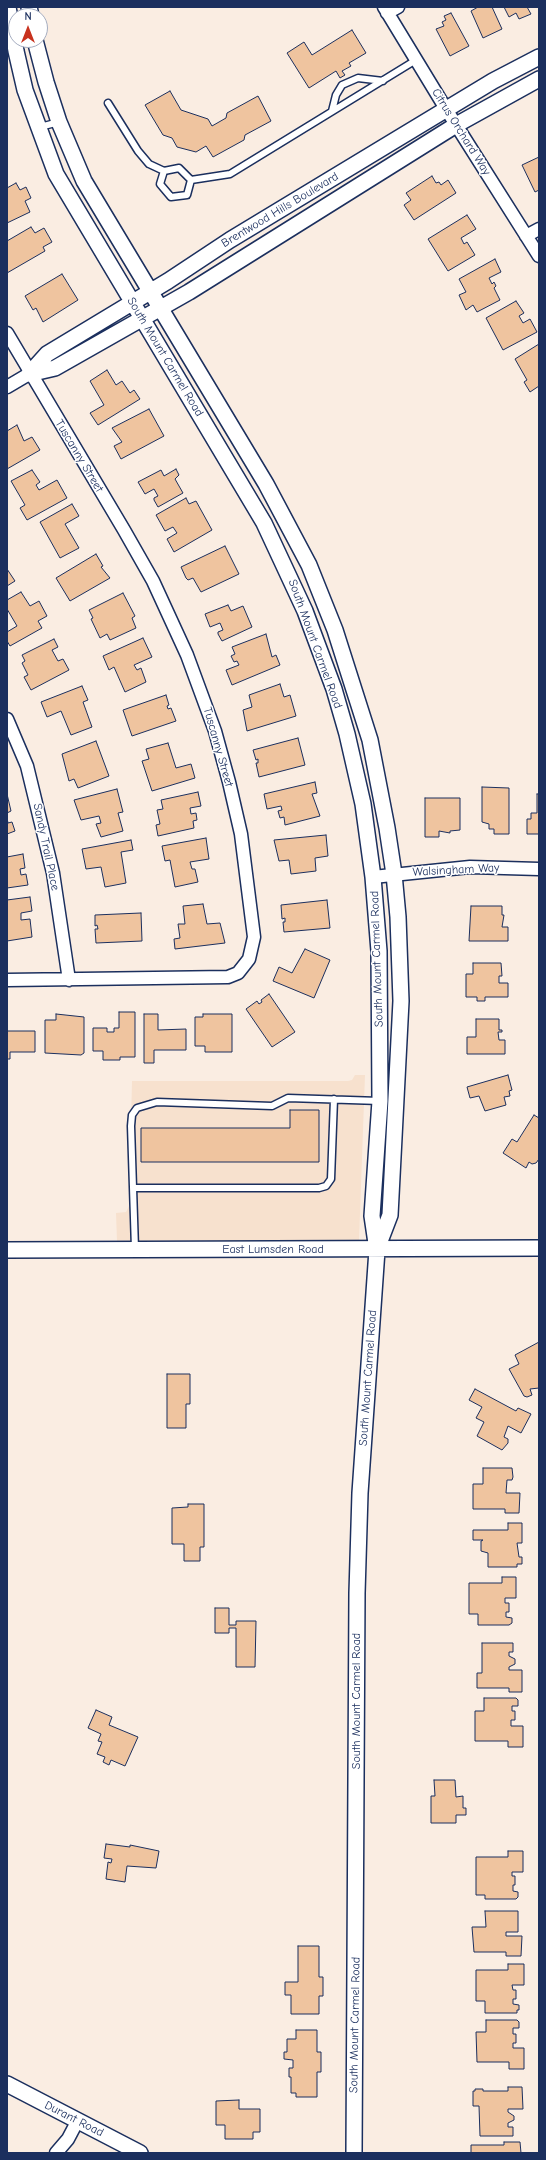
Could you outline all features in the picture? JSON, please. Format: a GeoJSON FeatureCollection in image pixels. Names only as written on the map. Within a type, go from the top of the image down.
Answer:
{"type":"FeatureCollection","features":[{"type":"Feature","properties":{"kind":"street","name":"South Mount Carmel Road"},"geometry":{"type":"LineString","coordinates":[[8,7],[16,51],[38,128],[56,174],[264,523],[305,610],[334,690],[347,734],[363,804],[373,877],[379,950],[380,1100],[372,1216],[377,1250],[364,1427],[357,1593],[354,2153]]}},
{"type":"Feature","properties":{"kind":"street"},"geometry":{"type":"LineString","coordinates":[[386,10],[398,7]]}},
{"type":"Feature","properties":{"kind":"street","name":"Citrus Orchard Way"},"geometry":{"type":"LineString","coordinates":[[386,10],[446,109],[539,256]]}},
{"type":"Feature","properties":{"kind":"street","name":"South Mount Carmel Road"},"geometry":{"type":"LineString","coordinates":[[37,48],[59,122],[84,181],[149,292],[266,484],[309,565],[335,630],[370,740],[387,828],[394,874],[400,959],[400,1043],[390,1215],[377,1250]]}},
{"type":"Feature","properties":{"kind":"street","name":"Brentwood Hills Boulevard"},"geometry":{"type":"LineString","coordinates":[[7,387],[29,374],[48,354],[299,198],[493,81],[539,57]]}},
{"type":"Feature","properties":{"kind":"street","name":"Brentwood Hills Boulevard"},"geometry":{"type":"LineString","coordinates":[[29,374],[55,368],[159,308],[311,216],[456,125],[539,79]]}},
{"type":"Feature","properties":{"kind":"street"},"geometry":{"type":"LineString","coordinates":[[299,198],[311,216]]}},
{"type":"Feature","properties":{"kind":"street"},"geometry":{"type":"LineString","coordinates":[[526,236],[539,229]]}},
{"type":"Feature","properties":{"kind":"street","name":"Tuscanny Street"},"geometry":{"type":"LineString","coordinates":[[7,333],[29,374],[124,530],[153,581],[188,655],[215,731],[230,782],[241,834],[254,937],[250,959],[238,973],[228,977],[7,980]]}},
{"type":"Feature","properties":{"kind":"street","name":"Sandy Trail Place"},"geometry":{"type":"LineString","coordinates":[[7,719],[27,766],[52,865],[69,980]]}},
{"type":"Feature","properties":{"kind":"street","name":"Walsingham Way"},"geometry":{"type":"LineString","coordinates":[[373,877],[470,867],[539,869]]}},
{"type":"Feature","properties":{"kind":"street","name":"East Lumsden Road"},"geometry":{"type":"LineString","coordinates":[[7,1250],[377,1250],[539,1248]]}},
{"type":"Feature","properties":{"kind":"street","name":"Durant Road"},"geometry":{"type":"LineString","coordinates":[[7,2084],[140,2153]]}},
{"type":"Feature","properties":{"kind":"street"},"geometry":{"type":"LineString","coordinates":[[56,2153],[68,2139],[78,2120]]}},
{"type":"Feature","properties":{"kind":"lane"},"geometry":{"type":"LineString","coordinates":[[191,180],[230,174],[416,60]]}},
{"type":"Feature","properties":{"kind":"lane"},"geometry":{"type":"LineString","coordinates":[[332,112],[336,95],[342,85],[358,78],[383,81]]}},
{"type":"Feature","properties":{"kind":"lane"},"geometry":{"type":"LineString","coordinates":[[108,103],[138,151],[149,164],[164,171],[179,168],[191,180]]}},
{"type":"Feature","properties":{"kind":"lane"},"geometry":{"type":"LineString","coordinates":[[38,128],[59,122]]}},
{"type":"Feature","properties":{"kind":"lane"},"geometry":{"type":"LineString","coordinates":[[164,171],[160,184],[171,197],[188,195],[191,180]]}},
{"type":"Feature","properties":{"kind":"lane"},"geometry":{"type":"LineString","coordinates":[[135,1250],[132,1115],[137,1108],[146,1104],[157,1102],[272,1106],[288,1098],[380,1100]]}},
{"type":"Feature","properties":{"kind":"lane"},"geometry":{"type":"LineString","coordinates":[[134,1188],[319,1188],[326,1186],[331,1179],[334,1100]]}},
{"type":"Feature","properties":{"kind":"shaded area"},"geometry":{"type":"Polygon","coordinates":[[[355,1075],[365,1075],[359,1241],[117,1241],[116,1213],[126,1212],[129,1206],[132,1081],[348,1081],[352,1080],[355,1075]]]}},
{"type":"Feature","properties":{"kind":"building"},"geometry":{"type":"Polygon","coordinates":[[[478,7],[492,7],[502,29],[483,38],[471,11],[478,7]]]}},
{"type":"Feature","properties":{"kind":"building"},"geometry":{"type":"Polygon","coordinates":[[[504,7],[527,7],[531,14],[519,19],[516,13],[509,17],[504,7]]]}},
{"type":"Feature","properties":{"kind":"building"},"geometry":{"type":"Polygon","coordinates":[[[451,13],[469,46],[450,56],[436,29],[444,26],[442,22],[446,20],[444,16],[451,13]]]}},
{"type":"Feature","properties":{"kind":"building"},"geometry":{"type":"Polygon","coordinates":[[[352,30],[366,53],[349,63],[351,66],[342,71],[345,75],[340,78],[336,71],[309,88],[287,53],[304,42],[312,55],[352,30]]]}},
{"type":"Feature","properties":{"kind":"building"},"geometry":{"type":"Polygon","coordinates":[[[170,91],[181,110],[208,119],[212,126],[226,118],[227,113],[258,96],[271,121],[245,135],[244,140],[213,157],[206,146],[196,152],[177,147],[172,138],[163,135],[145,105],[170,91]]]}},
{"type":"Feature","properties":{"kind":"building"},"geometry":{"type":"Polygon","coordinates":[[[539,157],[539,190],[535,192],[522,165],[539,157]]]}},
{"type":"Feature","properties":{"kind":"building"},"geometry":{"type":"Polygon","coordinates":[[[432,176],[436,183],[439,182],[441,185],[448,180],[456,193],[414,220],[404,205],[411,200],[406,193],[432,176]]]}},
{"type":"Feature","properties":{"kind":"building"},"geometry":{"type":"Polygon","coordinates":[[[16,183],[20,190],[26,187],[31,198],[25,201],[30,212],[7,223],[7,188],[16,183]]]}},
{"type":"Feature","properties":{"kind":"building"},"geometry":{"type":"Polygon","coordinates":[[[467,215],[476,229],[461,238],[464,244],[467,242],[475,255],[448,271],[428,239],[467,215]]]}},
{"type":"Feature","properties":{"kind":"building"},"geometry":{"type":"Polygon","coordinates":[[[31,227],[35,233],[44,228],[52,242],[43,247],[45,251],[7,273],[7,241],[31,227]]]}},
{"type":"Feature","properties":{"kind":"building"},"geometry":{"type":"Polygon","coordinates":[[[495,259],[501,272],[489,278],[492,284],[494,282],[496,286],[494,288],[500,300],[477,312],[473,305],[466,310],[459,295],[466,292],[459,279],[495,259]]]}},
{"type":"Feature","properties":{"kind":"building"},"geometry":{"type":"Polygon","coordinates":[[[62,274],[78,300],[43,322],[36,308],[33,310],[25,296],[62,274]]]}},
{"type":"Feature","properties":{"kind":"building"},"geometry":{"type":"Polygon","coordinates":[[[516,301],[524,313],[519,316],[523,323],[530,319],[537,332],[503,350],[486,318],[516,301]]]}},
{"type":"Feature","properties":{"kind":"building"},"geometry":{"type":"Polygon","coordinates":[[[539,344],[539,386],[530,392],[524,382],[527,380],[515,359],[539,344]]]}},
{"type":"Feature","properties":{"kind":"building"},"geometry":{"type":"Polygon","coordinates":[[[107,370],[116,385],[122,381],[130,393],[134,390],[140,399],[98,425],[90,413],[104,405],[90,381],[107,370]]]}},
{"type":"Feature","properties":{"kind":"building"},"geometry":{"type":"Polygon","coordinates":[[[149,409],[164,436],[121,459],[114,446],[122,442],[112,428],[149,409]]]}},
{"type":"Feature","properties":{"kind":"building"},"geometry":{"type":"Polygon","coordinates":[[[17,425],[24,441],[32,437],[40,450],[7,469],[7,431],[17,425]]]}},
{"type":"Feature","properties":{"kind":"building"},"geometry":{"type":"Polygon","coordinates":[[[176,469],[179,475],[175,479],[183,493],[158,507],[154,498],[158,496],[154,489],[145,494],[138,482],[161,470],[164,476],[176,469]]]}},
{"type":"Feature","properties":{"kind":"building"},"geometry":{"type":"Polygon","coordinates":[[[32,470],[40,482],[36,485],[39,490],[57,480],[67,498],[27,520],[20,508],[25,505],[11,481],[32,470]]]}},
{"type":"Feature","properties":{"kind":"building"},"geometry":{"type":"Polygon","coordinates":[[[186,498],[189,504],[196,501],[212,530],[174,552],[167,539],[177,533],[173,527],[165,531],[156,515],[186,498]]]}},
{"type":"Feature","properties":{"kind":"building"},"geometry":{"type":"Polygon","coordinates":[[[72,504],[79,516],[65,524],[79,548],[60,558],[40,522],[72,504]]]}},
{"type":"Feature","properties":{"kind":"building"},"geometry":{"type":"Polygon","coordinates":[[[225,546],[239,574],[201,592],[193,578],[188,580],[186,578],[181,567],[225,546]]]}},
{"type":"Feature","properties":{"kind":"building"},"geometry":{"type":"Polygon","coordinates":[[[96,554],[103,566],[101,567],[110,578],[70,601],[56,578],[96,554]]]}},
{"type":"Feature","properties":{"kind":"building"},"geometry":{"type":"Polygon","coordinates":[[[7,569],[15,581],[7,586],[7,569]]]}},
{"type":"Feature","properties":{"kind":"building"},"geometry":{"type":"Polygon","coordinates":[[[21,592],[30,606],[39,601],[47,616],[38,621],[42,628],[10,646],[7,641],[7,632],[17,626],[7,609],[7,600],[21,592]]]}},
{"type":"Feature","properties":{"kind":"building"},"geometry":{"type":"Polygon","coordinates":[[[123,593],[135,616],[132,618],[136,628],[110,640],[107,634],[100,638],[91,619],[93,618],[89,610],[123,593]]]}},
{"type":"Feature","properties":{"kind":"building"},"geometry":{"type":"Polygon","coordinates":[[[228,605],[231,611],[243,606],[252,627],[222,641],[218,634],[218,632],[223,630],[220,623],[210,627],[205,614],[228,605]]]}},
{"type":"Feature","properties":{"kind":"building"},"geometry":{"type":"Polygon","coordinates":[[[266,634],[272,657],[276,655],[280,665],[232,685],[226,670],[239,665],[237,661],[234,662],[231,656],[235,654],[232,647],[266,634]]]}},
{"type":"Feature","properties":{"kind":"building"},"geometry":{"type":"Polygon","coordinates":[[[143,638],[152,657],[134,665],[137,670],[141,668],[146,682],[125,692],[114,667],[109,670],[103,656],[143,638]]]}},
{"type":"Feature","properties":{"kind":"building"},"geometry":{"type":"Polygon","coordinates":[[[54,639],[58,647],[52,650],[58,661],[63,659],[69,670],[31,690],[24,677],[28,675],[22,663],[25,661],[22,655],[54,639]]]}},
{"type":"Feature","properties":{"kind":"building"},"geometry":{"type":"Polygon","coordinates":[[[280,684],[284,697],[290,695],[296,716],[247,731],[243,710],[252,707],[249,695],[280,684]]]}},
{"type":"Feature","properties":{"kind":"building"},"geometry":{"type":"Polygon","coordinates":[[[82,686],[88,700],[83,702],[92,727],[71,735],[61,711],[47,717],[41,702],[82,686]]]}},
{"type":"Feature","properties":{"kind":"building"},"geometry":{"type":"Polygon","coordinates":[[[166,695],[169,705],[167,706],[168,709],[171,708],[176,721],[132,736],[123,710],[166,695]]]}},
{"type":"Feature","properties":{"kind":"building"},"geometry":{"type":"Polygon","coordinates":[[[298,738],[305,765],[259,777],[256,763],[258,763],[258,759],[256,760],[253,750],[298,738]]]}},
{"type":"Feature","properties":{"kind":"building"},"geometry":{"type":"Polygon","coordinates":[[[96,741],[109,776],[78,788],[74,779],[69,781],[62,754],[96,741]]]}},
{"type":"Feature","properties":{"kind":"building"},"geometry":{"type":"Polygon","coordinates":[[[168,743],[176,768],[191,764],[195,778],[152,791],[142,761],[149,759],[146,749],[168,743]]]}},
{"type":"Feature","properties":{"kind":"building"},"geometry":{"type":"Polygon","coordinates":[[[315,782],[317,793],[312,794],[320,816],[285,825],[284,817],[280,818],[278,811],[282,810],[281,806],[267,809],[264,794],[315,782]]]}},
{"type":"Feature","properties":{"kind":"building"},"geometry":{"type":"Polygon","coordinates":[[[482,787],[509,788],[509,834],[494,834],[494,829],[489,829],[489,824],[482,822],[482,787]]]}},
{"type":"Feature","properties":{"kind":"building"},"geometry":{"type":"Polygon","coordinates":[[[117,789],[123,812],[118,813],[123,831],[101,837],[96,824],[101,823],[99,816],[81,820],[74,800],[117,789]]]}},
{"type":"Feature","properties":{"kind":"building"},"geometry":{"type":"Polygon","coordinates":[[[198,792],[201,806],[190,808],[191,814],[196,813],[197,820],[193,821],[194,828],[158,836],[156,825],[160,824],[157,810],[163,809],[161,800],[198,792]]]}},
{"type":"Feature","properties":{"kind":"building"},"geometry":{"type":"Polygon","coordinates":[[[7,794],[11,811],[7,813],[7,794]]]}},
{"type":"Feature","properties":{"kind":"building"},"geometry":{"type":"Polygon","coordinates":[[[537,794],[539,794],[539,834],[527,834],[527,819],[531,819],[531,813],[537,813],[537,794]]]}},
{"type":"Feature","properties":{"kind":"building"},"geometry":{"type":"Polygon","coordinates":[[[425,798],[460,798],[460,830],[450,831],[450,833],[439,831],[439,837],[425,837],[425,798]]]}},
{"type":"Feature","properties":{"kind":"building"},"geometry":{"type":"Polygon","coordinates":[[[7,818],[8,823],[12,822],[15,831],[7,834],[7,818]]]}},
{"type":"Feature","properties":{"kind":"building"},"geometry":{"type":"Polygon","coordinates":[[[326,835],[328,856],[315,858],[316,871],[291,874],[289,860],[279,861],[274,840],[326,835]]]}},
{"type":"Feature","properties":{"kind":"building"},"geometry":{"type":"Polygon","coordinates":[[[206,838],[209,859],[190,862],[192,869],[195,869],[198,882],[175,887],[170,860],[165,861],[162,846],[206,838]]]}},
{"type":"Feature","properties":{"kind":"building"},"geometry":{"type":"Polygon","coordinates":[[[131,840],[133,850],[121,852],[126,883],[105,887],[101,867],[86,869],[82,849],[131,840]]]}},
{"type":"Feature","properties":{"kind":"building"},"geometry":{"type":"Polygon","coordinates":[[[23,854],[25,868],[20,869],[21,875],[26,874],[28,885],[7,888],[7,857],[23,854]]]}},
{"type":"Feature","properties":{"kind":"building"},"geometry":{"type":"Polygon","coordinates":[[[30,897],[32,911],[21,913],[21,920],[30,919],[32,937],[7,941],[7,900],[30,897]]]}},
{"type":"Feature","properties":{"kind":"building"},"geometry":{"type":"Polygon","coordinates":[[[327,900],[330,928],[284,932],[283,922],[285,922],[285,918],[282,919],[281,905],[327,900]]]}},
{"type":"Feature","properties":{"kind":"building"},"geometry":{"type":"Polygon","coordinates":[[[203,904],[207,924],[220,923],[225,943],[175,949],[174,939],[180,938],[178,924],[185,924],[183,906],[203,904]]]}},
{"type":"Feature","properties":{"kind":"building"},"geometry":{"type":"Polygon","coordinates":[[[471,906],[502,906],[502,915],[504,915],[502,927],[508,927],[508,941],[469,941],[471,906]]]}},
{"type":"Feature","properties":{"kind":"building"},"geometry":{"type":"Polygon","coordinates":[[[141,913],[142,941],[96,943],[95,929],[98,929],[97,925],[95,926],[95,915],[141,913]]]}},
{"type":"Feature","properties":{"kind":"building"},"geometry":{"type":"Polygon","coordinates":[[[305,949],[330,960],[314,998],[273,981],[279,967],[292,973],[305,949]]]}},
{"type":"Feature","properties":{"kind":"building"},"geometry":{"type":"Polygon","coordinates":[[[473,963],[501,963],[502,976],[499,976],[499,983],[508,983],[508,997],[485,997],[485,1001],[477,1001],[477,997],[466,997],[466,974],[473,974],[473,963]]]}},
{"type":"Feature","properties":{"kind":"building"},"geometry":{"type":"Polygon","coordinates":[[[269,994],[295,1032],[272,1047],[246,1009],[257,1001],[259,1004],[262,1002],[261,1000],[269,994]]]}},
{"type":"Feature","properties":{"kind":"building"},"geometry":{"type":"Polygon","coordinates":[[[119,1012],[135,1012],[135,1057],[120,1057],[120,1060],[103,1060],[103,1051],[93,1051],[93,1028],[107,1028],[107,1032],[114,1032],[114,1028],[119,1028],[119,1012]]]}},
{"type":"Feature","properties":{"kind":"building"},"geometry":{"type":"Polygon","coordinates":[[[56,1014],[84,1017],[84,1053],[81,1055],[45,1053],[45,1020],[56,1020],[56,1014]]]}},
{"type":"Feature","properties":{"kind":"building"},"geometry":{"type":"Polygon","coordinates":[[[144,1014],[158,1014],[158,1030],[186,1029],[186,1050],[154,1050],[154,1063],[144,1063],[144,1014]]]}},
{"type":"Feature","properties":{"kind":"building"},"geometry":{"type":"Polygon","coordinates":[[[203,1014],[232,1014],[232,1052],[205,1052],[205,1046],[195,1046],[195,1017],[203,1017],[203,1014]]]}},
{"type":"Feature","properties":{"kind":"building"},"geometry":{"type":"Polygon","coordinates":[[[476,1019],[499,1019],[499,1030],[502,1030],[502,1032],[498,1032],[499,1040],[505,1040],[505,1054],[467,1054],[467,1037],[476,1037],[476,1019]]]}},
{"type":"Feature","properties":{"kind":"building"},"geometry":{"type":"Polygon","coordinates":[[[7,1031],[35,1031],[35,1052],[10,1052],[10,1059],[7,1059],[7,1031]]]}},
{"type":"Feature","properties":{"kind":"building"},"geometry":{"type":"Polygon","coordinates":[[[508,1075],[512,1090],[509,1091],[510,1096],[504,1097],[506,1105],[485,1111],[479,1096],[470,1098],[467,1087],[508,1075]]]}},
{"type":"Feature","properties":{"kind":"building"},"geometry":{"type":"Polygon","coordinates":[[[290,1110],[319,1110],[319,1162],[141,1162],[141,1128],[290,1128],[290,1110]]]}},
{"type":"Feature","properties":{"kind":"building"},"geometry":{"type":"Polygon","coordinates":[[[534,1115],[539,1118],[539,1159],[536,1163],[532,1164],[529,1162],[526,1168],[503,1153],[512,1139],[517,1142],[534,1115]]]}},
{"type":"Feature","properties":{"kind":"building"},"geometry":{"type":"Polygon","coordinates":[[[539,1342],[539,1388],[530,1389],[532,1395],[527,1397],[524,1396],[509,1369],[519,1364],[515,1355],[539,1342]]]}},
{"type":"Feature","properties":{"kind":"building"},"geometry":{"type":"Polygon","coordinates":[[[167,1374],[190,1374],[190,1404],[186,1404],[186,1428],[167,1428],[167,1374]]]}},
{"type":"Feature","properties":{"kind":"building"},"geometry":{"type":"Polygon","coordinates":[[[475,1389],[516,1411],[518,1408],[531,1414],[521,1433],[508,1426],[504,1437],[508,1439],[508,1443],[502,1450],[477,1436],[484,1422],[476,1418],[482,1407],[469,1400],[475,1389]]]}},
{"type":"Feature","properties":{"kind":"building"},"geometry":{"type":"Polygon","coordinates":[[[483,1468],[512,1468],[513,1477],[512,1480],[507,1480],[506,1493],[520,1493],[519,1513],[505,1513],[505,1509],[473,1509],[473,1484],[483,1484],[483,1468]]]}},
{"type":"Feature","properties":{"kind":"building"},"geometry":{"type":"Polygon","coordinates":[[[188,1504],[204,1504],[204,1547],[200,1547],[200,1561],[184,1561],[184,1544],[172,1544],[172,1508],[188,1507],[188,1504]]]}},
{"type":"Feature","properties":{"kind":"building"},"geometry":{"type":"Polygon","coordinates":[[[508,1523],[522,1523],[522,1543],[517,1543],[519,1557],[522,1557],[522,1564],[517,1564],[517,1567],[488,1567],[488,1553],[481,1551],[481,1541],[483,1540],[473,1540],[473,1530],[508,1530],[508,1523]]]}},
{"type":"Feature","properties":{"kind":"building"},"geometry":{"type":"Polygon","coordinates":[[[502,1577],[516,1577],[516,1598],[505,1598],[505,1603],[509,1603],[509,1612],[506,1612],[506,1617],[512,1618],[512,1623],[509,1625],[478,1625],[478,1614],[469,1614],[469,1583],[502,1583],[502,1577]]]}},
{"type":"Feature","properties":{"kind":"building"},"geometry":{"type":"Polygon","coordinates":[[[215,1608],[229,1608],[229,1625],[236,1625],[236,1621],[256,1621],[255,1667],[236,1667],[236,1628],[229,1628],[229,1633],[215,1633],[215,1608]]]}},
{"type":"Feature","properties":{"kind":"building"},"geometry":{"type":"Polygon","coordinates":[[[482,1643],[513,1643],[513,1652],[509,1652],[509,1656],[515,1659],[515,1664],[509,1667],[509,1670],[522,1670],[522,1692],[509,1692],[509,1688],[477,1688],[477,1673],[482,1673],[482,1643]]]}},
{"type":"Feature","properties":{"kind":"building"},"geometry":{"type":"Polygon","coordinates":[[[484,1698],[516,1698],[518,1700],[518,1706],[512,1706],[512,1711],[515,1711],[515,1720],[511,1720],[511,1726],[523,1726],[523,1747],[508,1747],[508,1741],[475,1741],[475,1711],[484,1711],[484,1698]]]}},
{"type":"Feature","properties":{"kind":"building"},"geometry":{"type":"Polygon","coordinates":[[[96,1710],[112,1717],[109,1725],[138,1737],[125,1766],[111,1760],[109,1765],[103,1762],[105,1757],[97,1754],[102,1742],[98,1741],[101,1734],[88,1728],[96,1710]]]}},
{"type":"Feature","properties":{"kind":"building"},"geometry":{"type":"Polygon","coordinates":[[[434,1780],[455,1780],[456,1797],[463,1796],[463,1808],[466,1808],[466,1815],[456,1815],[456,1823],[431,1823],[431,1796],[435,1796],[434,1780]]]}},
{"type":"Feature","properties":{"kind":"building"},"geometry":{"type":"Polygon","coordinates":[[[106,1844],[130,1847],[130,1845],[159,1851],[156,1868],[127,1866],[125,1882],[106,1879],[108,1862],[111,1863],[112,1859],[104,1858],[106,1844]]]}},
{"type":"Feature","properties":{"kind":"building"},"geometry":{"type":"Polygon","coordinates":[[[508,1851],[523,1851],[523,1872],[512,1872],[512,1876],[515,1876],[513,1891],[518,1892],[518,1897],[516,1899],[485,1899],[485,1895],[476,1895],[476,1857],[508,1857],[508,1851]]]}},
{"type":"Feature","properties":{"kind":"building"},"geometry":{"type":"Polygon","coordinates":[[[485,1911],[518,1911],[518,1932],[506,1932],[506,1936],[522,1936],[521,1956],[506,1956],[506,1952],[474,1952],[472,1927],[486,1927],[485,1911]]]}},
{"type":"Feature","properties":{"kind":"building"},"geometry":{"type":"Polygon","coordinates":[[[298,1946],[319,1946],[319,1977],[323,1977],[323,1996],[319,1996],[319,2014],[291,2014],[291,1995],[285,1995],[285,1982],[298,1982],[298,1946]]]}},
{"type":"Feature","properties":{"kind":"building"},"geometry":{"type":"Polygon","coordinates":[[[508,1964],[524,1964],[524,1985],[512,1985],[513,1990],[516,1990],[516,1999],[513,1999],[513,2004],[519,2005],[519,2010],[517,2010],[517,2013],[485,2013],[485,2001],[476,2001],[476,1970],[508,1970],[508,1964]]]}},
{"type":"Feature","properties":{"kind":"building"},"geometry":{"type":"Polygon","coordinates":[[[486,2020],[517,2020],[519,2022],[519,2028],[513,2028],[513,2034],[516,2034],[516,2043],[513,2043],[513,2048],[524,2048],[524,2069],[509,2069],[509,2062],[477,2062],[476,2032],[486,2032],[486,2020]]]}},
{"type":"Feature","properties":{"kind":"building"},"geometry":{"type":"Polygon","coordinates":[[[296,2030],[317,2030],[317,2052],[321,2052],[321,2072],[317,2072],[317,2097],[296,2097],[296,2093],[291,2093],[291,2077],[289,2077],[289,2068],[293,2068],[293,2060],[284,2059],[284,2052],[287,2052],[287,2039],[296,2039],[296,2030]]]}},
{"type":"Feature","properties":{"kind":"building"},"geometry":{"type":"Polygon","coordinates":[[[508,2087],[522,2087],[523,2109],[508,2109],[508,2112],[514,2116],[514,2120],[508,2123],[508,2127],[513,2127],[513,2136],[480,2136],[479,2106],[473,2106],[473,2091],[475,2091],[475,2089],[483,2089],[483,2091],[508,2091],[508,2087]]]}},
{"type":"Feature","properties":{"kind":"building"},"geometry":{"type":"Polygon","coordinates":[[[239,2100],[239,2109],[260,2109],[260,2132],[253,2132],[253,2139],[225,2139],[225,2125],[216,2125],[216,2101],[239,2100]]]}},
{"type":"Feature","properties":{"kind":"building"},"geometry":{"type":"Polygon","coordinates":[[[504,2142],[520,2142],[521,2153],[471,2153],[471,2145],[504,2145],[504,2142]]]}}]}
